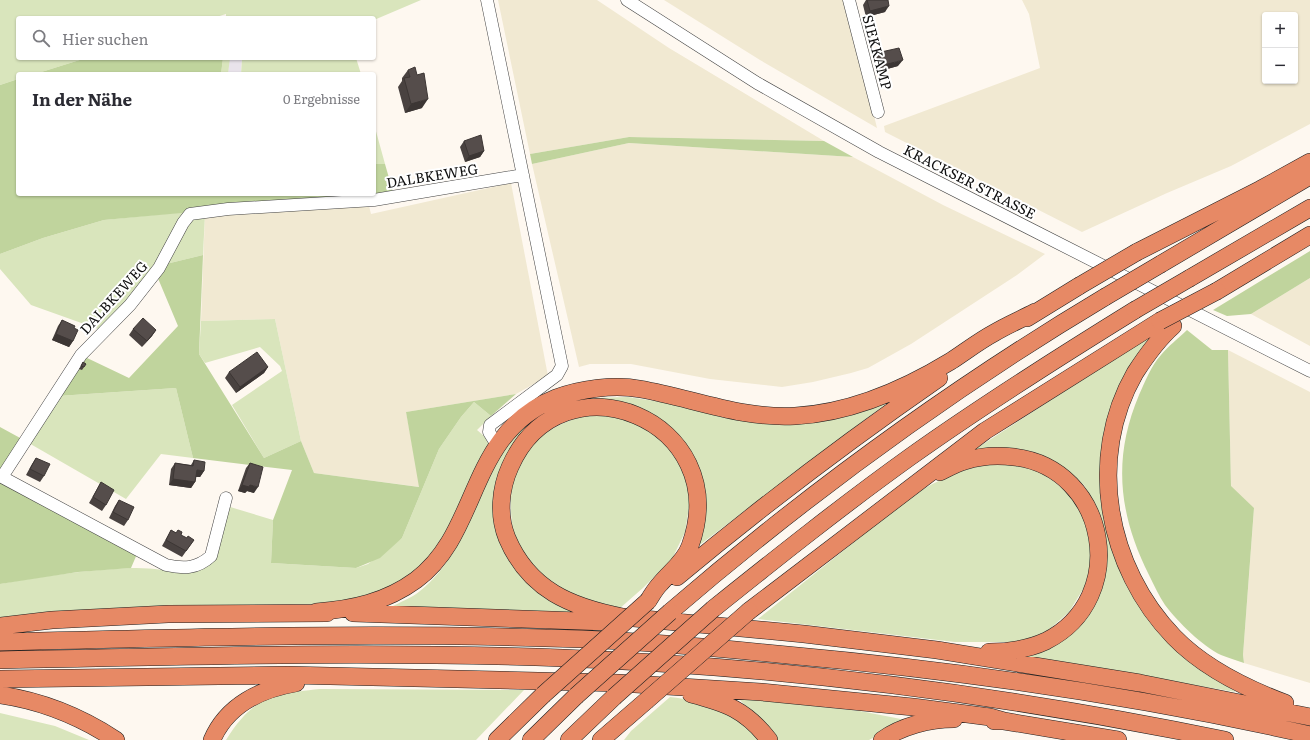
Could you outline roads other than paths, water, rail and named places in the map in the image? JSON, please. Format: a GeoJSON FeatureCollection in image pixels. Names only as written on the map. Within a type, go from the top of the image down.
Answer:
{"type":"FeatureCollection","features":[{"type":"Feature","properties":{"kind":"highway"},"geometry":{"type":"LineString","coordinates":[[497,740],[543,695],[648,601],[744,521],[873,424],[1036,312],[1079,286],[1137,252],[1261,189],[1310,162]]}},
{"type":"Feature","properties":{"kind":"highway"},"geometry":{"type":"LineString","coordinates":[[531,740],[576,696],[676,618],[797,507],[888,439],[1010,356],[1105,297],[1310,176]]}},
{"type":"Feature","properties":{"kind":"highway"},"geometry":{"type":"LineString","coordinates":[[569,740],[616,690],[837,510],[911,456],[1050,362],[1135,310],[1310,208]]}},
{"type":"Feature","properties":{"kind":"highway"},"geometry":{"type":"LineString","coordinates":[[601,740],[749,611],[985,431],[1166,324],[1217,291],[1310,235]]}},
{"type":"Feature","properties":{"kind":"highway"},"geometry":{"type":"LineString","coordinates":[[316,612],[365,606],[395,594],[418,579],[438,558],[454,534],[484,467],[497,445],[511,428],[530,412],[555,399],[582,391],[610,388],[638,388],[721,409],[773,416],[819,413],[882,395],[949,362],[992,334],[1036,312]]}},
{"type":"Feature","properties":{"kind":"highway"},"geometry":{"type":"LineString","coordinates":[[1166,324],[1160,337],[1128,386],[1114,423],[1110,445],[1108,486],[1109,504],[1123,556],[1131,575],[1154,614],[1174,637],[1200,660],[1234,681],[1268,697],[1310,711]]}},
{"type":"Feature","properties":{"kind":"highway"},"geometry":{"type":"LineString","coordinates":[[648,601],[690,548],[695,530],[698,513],[697,493],[692,474],[681,449],[666,433],[651,422],[635,414],[616,408],[594,407],[575,410],[555,418],[536,430],[522,445],[506,475],[502,494],[502,515],[505,533],[512,550],[522,566],[536,581],[572,603],[594,611],[623,617],[676,618],[937,650],[1140,683],[1310,717]]}},
{"type":"Feature","properties":{"kind":"highway"},"geometry":{"type":"LineString","coordinates":[[911,486],[965,461],[988,456],[1025,458],[1042,463],[1066,480],[1083,498],[1095,526],[1099,542],[1097,573],[1092,591],[1079,612],[1061,631],[1045,641],[1005,652],[937,650]]}},
{"type":"Feature","properties":{"kind":"highway"},"geometry":{"type":"LineString","coordinates":[[0,626],[52,620],[168,614],[316,612],[676,618]]}},
{"type":"Feature","properties":{"kind":"highway"},"geometry":{"type":"LineString","coordinates":[[0,642],[243,636],[470,637],[584,640],[730,649],[864,662],[1000,679],[1142,702],[1310,735]]}},
{"type":"Feature","properties":{"kind":"highway"},"geometry":{"type":"LineString","coordinates":[[0,660],[242,655],[469,656],[564,658],[702,666],[822,677],[970,696],[1137,722],[1225,740]]}},
{"type":"Feature","properties":{"kind":"highway"},"geometry":{"type":"LineString","coordinates":[[0,679],[288,675],[330,677],[482,678],[616,690],[685,692],[716,700],[737,710],[752,720],[769,740]]}},
{"type":"Feature","properties":{"kind":"highway"},"geometry":{"type":"LineString","coordinates":[[212,740],[226,719],[236,708],[256,694],[274,687],[330,677]]}},
{"type":"Feature","properties":{"kind":"highway"},"geometry":{"type":"LineString","coordinates":[[616,690],[760,692],[990,717],[1004,721],[1118,740]]}},
{"type":"Feature","properties":{"kind":"highway"},"geometry":{"type":"LineString","coordinates":[[0,695],[36,702],[61,710],[116,740]]}},
{"type":"Feature","properties":{"kind":"highway"},"geometry":{"type":"LineString","coordinates":[[613,740],[631,713]]}},
{"type":"Feature","properties":{"kind":"highway"},"geometry":{"type":"LineString","coordinates":[[882,740],[890,734],[907,728],[945,719],[1004,721]]}},
{"type":"Feature","properties":{"kind":"street"},"geometry":{"type":"LineString","coordinates":[[487,0],[561,355],[562,366],[557,375],[490,425],[490,432],[497,445]]}},
{"type":"Feature","properties":{"kind":"street","name":"KRACKSER STRASSE"},"geometry":{"type":"LineString","coordinates":[[627,0],[757,83],[879,152],[1310,371]]}},
{"type":"Feature","properties":{"kind":"street","name":"SIEKKAMP"},"geometry":{"type":"LineString","coordinates":[[849,0],[878,112]]}},
{"type":"Feature","properties":{"kind":"street","name":"DALBKEWEG"},"geometry":{"type":"LineString","coordinates":[[226,498],[211,556],[198,566],[189,568],[166,565],[1,477],[81,355],[130,305],[159,268],[183,223],[190,214],[228,209],[374,200],[523,175]]}}]}
